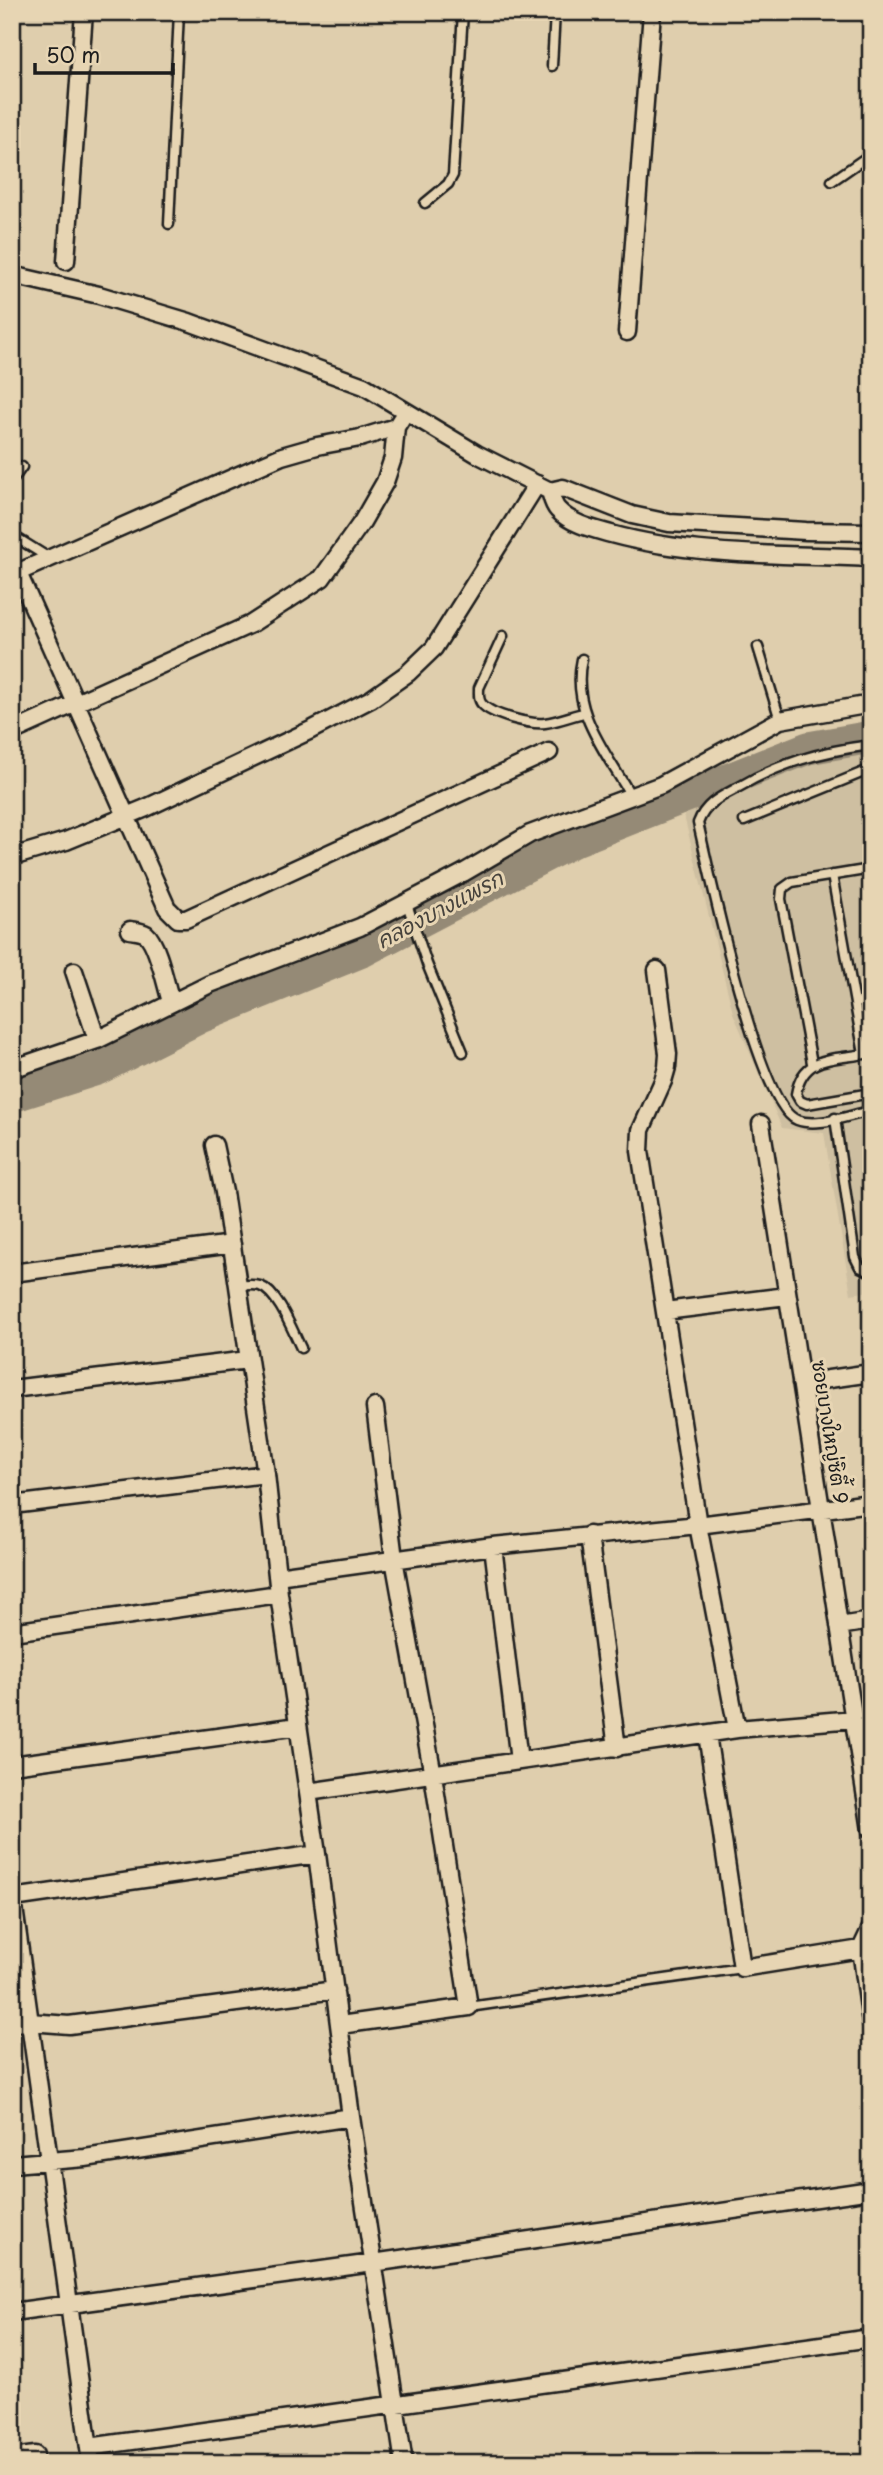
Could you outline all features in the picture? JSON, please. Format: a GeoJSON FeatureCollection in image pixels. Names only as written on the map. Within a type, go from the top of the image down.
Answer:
{"type":"FeatureCollection","features":[{"type":"Feature","properties":{"kind":"street"},"geometry":{"type":"LineString","coordinates":[[66,261],[84,12]]}},
{"type":"Feature","properties":{"kind":"street"},"geometry":{"type":"LineString","coordinates":[[626,332],[652,12]]}},
{"type":"Feature","properties":{"kind":"street"},"geometry":{"type":"LineString","coordinates":[[12,275],[99,295],[190,322],[365,386],[477,454],[543,487],[563,488],[632,515],[669,523],[871,532]]}},
{"type":"Feature","properties":{"kind":"street"},"geometry":{"type":"LineString","coordinates":[[12,732],[251,624],[322,578],[362,522],[384,482],[393,458],[396,427],[406,410]]}},
{"type":"Feature","properties":{"kind":"street"},"geometry":{"type":"LineString","coordinates":[[396,427],[282,456],[15,574],[77,704],[167,908],[178,919],[187,919],[549,752]]}},
{"type":"Feature","properties":{"kind":"street"},"geometry":{"type":"LineString","coordinates":[[543,487],[559,512],[576,522],[594,530],[662,547],[715,553],[871,558]]}},
{"type":"Feature","properties":{"kind":"street"},"geometry":{"type":"LineString","coordinates":[[12,857],[66,841],[127,816],[371,699],[408,673],[434,648],[543,487]]}},
{"type":"Feature","properties":{"kind":"street"},"geometry":{"type":"LineString","coordinates":[[13,1067],[97,1040],[210,984],[408,909],[530,834],[631,797],[683,774],[780,720],[871,704]]}},
{"type":"Feature","properties":{"kind":"street"},"geometry":{"type":"LineString","coordinates":[[130,930],[148,935],[154,945],[172,1002]]}},
{"type":"Feature","properties":{"kind":"street"},"geometry":{"type":"LineString","coordinates":[[657,970],[668,1054],[667,1067],[640,1130],[640,1151],[698,1525],[737,1730]]}},
{"type":"Feature","properties":{"kind":"street"},"geometry":{"type":"LineString","coordinates":[[74,971],[97,1040]]}},
{"type":"Feature","properties":{"kind":"street","name":"ซอยบางใหญ่ซิตี้ 9"},"geometry":{"type":"LineString","coordinates":[[761,1124],[854,1720],[865,1756],[871,1830]]}},
{"type":"Feature","properties":{"kind":"street"},"geometry":{"type":"LineString","coordinates":[[214,1145],[224,1192],[266,1474],[279,1594],[317,1854],[351,2118],[404,2463]]}},
{"type":"Feature","properties":{"kind":"street"},"geometry":{"type":"LineString","coordinates":[[12,1273],[232,1244]]}},
{"type":"Feature","properties":{"kind":"street"},"geometry":{"type":"LineString","coordinates":[[665,1311],[787,1296]]}},
{"type":"Feature","properties":{"kind":"street"},"geometry":{"type":"LineString","coordinates":[[12,1389],[248,1360]]}},
{"type":"Feature","properties":{"kind":"street"},"geometry":{"type":"LineString","coordinates":[[801,1383],[871,1373]]}},
{"type":"Feature","properties":{"kind":"street"},"geometry":{"type":"LineString","coordinates":[[340,2025],[469,2007],[433,1775],[394,1559],[376,1407]]}},
{"type":"Feature","properties":{"kind":"street"},"geometry":{"type":"LineString","coordinates":[[12,1505],[266,1474]]}},
{"type":"Feature","properties":{"kind":"street"},"geometry":{"type":"LineString","coordinates":[[277,1576],[493,1546],[698,1525],[871,1503]]}},
{"type":"Feature","properties":{"kind":"street"},"geometry":{"type":"LineString","coordinates":[[589,1535],[617,1748]]}},
{"type":"Feature","properties":{"kind":"street"},"geometry":{"type":"LineString","coordinates":[[493,1546],[519,1761]]}},
{"type":"Feature","properties":{"kind":"street"},"geometry":{"type":"LineString","coordinates":[[12,1633],[279,1594]]}},
{"type":"Feature","properties":{"kind":"street"},"geometry":{"type":"LineString","coordinates":[[839,1626],[871,1621]]}},
{"type":"Feature","properties":{"kind":"street"},"geometry":{"type":"LineString","coordinates":[[308,1792],[737,1730],[854,1720]]}},
{"type":"Feature","properties":{"kind":"street"},"geometry":{"type":"LineString","coordinates":[[12,1765],[298,1726]]}},
{"type":"Feature","properties":{"kind":"street"},"geometry":{"type":"LineString","coordinates":[[707,1734],[742,1968],[861,1949]]}},
{"type":"Feature","properties":{"kind":"street"},"geometry":{"type":"LineString","coordinates":[[317,1854],[13,1896],[90,2455],[395,2405],[871,2338]]}},
{"type":"Feature","properties":{"kind":"street"},"geometry":{"type":"LineString","coordinates":[[871,1928],[861,1949],[871,2023]]}},
{"type":"Feature","properties":{"kind":"street"},"geometry":{"type":"LineString","coordinates":[[12,2024],[30,2022],[69,2025],[335,1990]]}},
{"type":"Feature","properties":{"kind":"street"},"geometry":{"type":"LineString","coordinates":[[12,2164],[85,2158],[351,2118]]}},
{"type":"Feature","properties":{"kind":"street"},"geometry":{"type":"LineString","coordinates":[[12,2312],[373,2263],[871,2190]]}},
{"type":"Feature","properties":{"kind":"street"},"geometry":{"type":"LineString","coordinates":[[12,2458],[35,2455]]}},
{"type":"Feature","properties":{"kind":"lane"},"geometry":{"type":"LineString","coordinates":[[169,225],[179,12]]}},
{"type":"Feature","properties":{"kind":"lane"},"geometry":{"type":"LineString","coordinates":[[425,203],[448,184],[453,175],[463,12]]}},
{"type":"Feature","properties":{"kind":"lane"},"geometry":{"type":"LineString","coordinates":[[552,66],[555,12]]}},
{"type":"Feature","properties":{"kind":"lane"},"geometry":{"type":"LineString","coordinates":[[832,181],[871,154]]}},
{"type":"Feature","properties":{"kind":"lane"},"geometry":{"type":"LineString","coordinates":[[12,481],[22,467]]}},
{"type":"Feature","properties":{"kind":"lane"},"geometry":{"type":"LineString","coordinates":[[12,535],[49,558]]}},
{"type":"Feature","properties":{"kind":"lane"},"geometry":{"type":"LineString","coordinates":[[503,636],[479,688],[482,705],[525,722],[543,723],[583,713]]}},
{"type":"Feature","properties":{"kind":"lane"},"geometry":{"type":"LineString","coordinates":[[758,647],[780,720]]}},
{"type":"Feature","properties":{"kind":"lane"},"geometry":{"type":"LineString","coordinates":[[582,659],[578,678],[583,713],[631,797]]}},
{"type":"Feature","properties":{"kind":"lane"},"geometry":{"type":"LineString","coordinates":[[871,745],[823,753],[768,770],[715,800],[702,811],[698,823],[746,1018],[767,1076],[787,1115],[811,1123],[871,1111]]}},
{"type":"Feature","properties":{"kind":"lane"},"geometry":{"type":"LineString","coordinates":[[744,821],[871,769]]}},
{"type":"Feature","properties":{"kind":"lane"},"geometry":{"type":"LineString","coordinates":[[812,1063],[781,899],[782,889],[792,882],[871,869]]}},
{"type":"Feature","properties":{"kind":"lane"},"geometry":{"type":"LineString","coordinates":[[832,875],[867,1054],[812,1063],[802,1073],[796,1094],[800,1101],[807,1104],[871,1093]]}},
{"type":"Feature","properties":{"kind":"lane"},"geometry":{"type":"LineString","coordinates":[[408,909],[463,1052]]}},
{"type":"Feature","properties":{"kind":"lane"},"geometry":{"type":"LineString","coordinates":[[855,1003],[871,1000]]}},
{"type":"Feature","properties":{"kind":"lane"},"geometry":{"type":"LineString","coordinates":[[835,1118],[855,1257],[860,1267],[871,1272]]}},
{"type":"Feature","properties":{"kind":"lane"},"geometry":{"type":"LineString","coordinates":[[237,1286],[258,1285],[266,1289],[275,1298],[301,1348]]}},
{"type":"Feature","properties":{"kind":"lane"},"geometry":{"type":"LineString","coordinates":[[469,2007],[742,1968]]}},
{"type":"Feature","properties":{"kind":"shaded area"},"geometry":{"type":"Polygon","coordinates":[[[871,743],[871,1291],[851,1294],[824,1133],[782,1128],[733,1013],[684,816],[766,761],[871,743]]]}},
{"type":"Feature","properties":{"kind":"waterway","name":"คลองบางแพรก"},"geometry":{"type":"LineString","coordinates":[[12,1096],[97,1069],[200,1017],[362,951],[573,841],[808,748],[871,737]]}}]}
